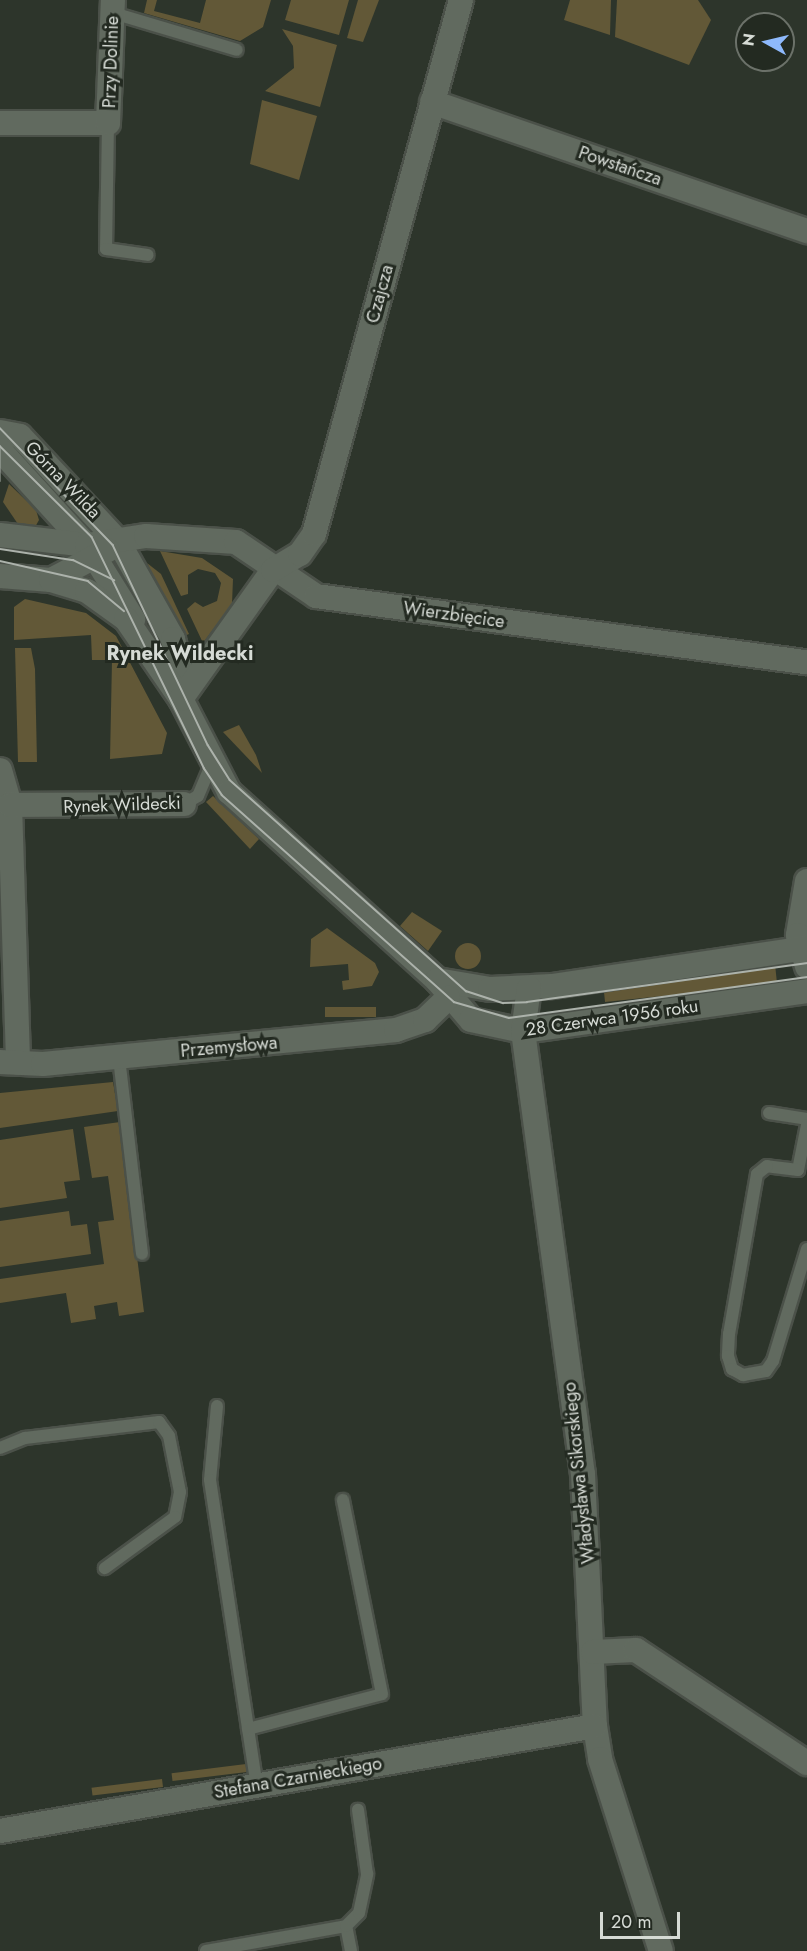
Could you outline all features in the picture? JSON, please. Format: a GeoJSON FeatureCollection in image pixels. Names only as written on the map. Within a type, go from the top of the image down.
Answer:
{"type":"FeatureCollection","features":[{"type":"Feature","properties":{"kind":"street","name":"Czajcza"},"geometry":{"type":"LineString","coordinates":[[273,570],[300,554],[317,527],[461,0]]}},
{"type":"Feature","properties":{"kind":"street","name":"Przy Dolinie"},"geometry":{"type":"LineString","coordinates":[[0,123],[108,123],[113,7]]}},
{"type":"Feature","properties":{"kind":"street","name":"Powstańcza"},"geometry":{"type":"LineString","coordinates":[[432,102],[807,231]]}},
{"type":"Feature","properties":{"kind":"street","name":"Górna Wilda"},"geometry":{"type":"LineString","coordinates":[[0,432],[20,436],[118,541]]}},
{"type":"Feature","properties":{"kind":"street","name":"Górna Wilda"},"geometry":{"type":"LineString","coordinates":[[0,450],[92,552]]}},
{"type":"Feature","properties":{"kind":"street"},"geometry":{"type":"LineString","coordinates":[[44,541],[59,529],[55,509]]}},
{"type":"Feature","properties":{"kind":"street"},"geometry":{"type":"LineString","coordinates":[[0,535],[44,541],[92,552]]}},
{"type":"Feature","properties":{"kind":"street","name":"Wierzbięcice"},"geometry":{"type":"LineString","coordinates":[[118,541],[146,536],[236,542],[257,552],[273,570],[325,597],[807,662]]}},
{"type":"Feature","properties":{"kind":"street"},"geometry":{"type":"LineString","coordinates":[[0,576],[51,580],[92,552],[118,541]]}},
{"type":"Feature","properties":{"kind":"street","name":"28 Czerwca 1956 roku"},"geometry":{"type":"LineString","coordinates":[[118,541],[173,639],[182,674],[181,699]]}},
{"type":"Feature","properties":{"kind":"street","name":"28 Czerwca 1956 roku"},"geometry":{"type":"LineString","coordinates":[[92,552],[145,640],[162,678],[181,699],[211,765],[276,838],[478,1023],[523,1031],[807,991]]}},
{"type":"Feature","properties":{"kind":"street"},"geometry":{"type":"LineString","coordinates":[[181,699],[273,570]]}},
{"type":"Feature","properties":{"kind":"street","name":"28 Czerwca 1956 roku"},"geometry":{"type":"LineString","coordinates":[[51,580],[87,591],[145,640]]}},
{"type":"Feature","properties":{"kind":"street"},"geometry":{"type":"LineString","coordinates":[[0,770],[9,805],[9,1063]]}},
{"type":"Feature","properties":{"kind":"street","name":"Rynek Wildecki"},"geometry":{"type":"LineString","coordinates":[[9,805],[184,804]]}},
{"type":"Feature","properties":{"kind":"street"},"geometry":{"type":"LineString","coordinates":[[442,989],[529,988],[804,955],[807,881]]}},
{"type":"Feature","properties":{"kind":"street","name":"Władysława Sikorskiego"},"geometry":{"type":"LineString","coordinates":[[529,988],[523,1031],[583,1474],[595,1726],[600,1760],[661,1951]]}},
{"type":"Feature","properties":{"kind":"street","name":"Przemysłowa"},"geometry":{"type":"LineString","coordinates":[[9,1063],[118,1058],[396,1030],[424,1020],[442,989]]}},
{"type":"Feature","properties":{"kind":"street"},"geometry":{"type":"LineString","coordinates":[[593,1652],[636,1650],[807,1763]]}},
{"type":"Feature","properties":{"kind":"street","name":"Stefana Czarnieckiego"},"geometry":{"type":"LineString","coordinates":[[0,1831],[595,1726]]}},
{"type":"Feature","properties":{"kind":"lane"},"geometry":{"type":"LineString","coordinates":[[113,7],[237,50]]}},
{"type":"Feature","properties":{"kind":"lane"},"geometry":{"type":"LineString","coordinates":[[108,123],[106,249],[148,255]]}},
{"type":"Feature","properties":{"kind":"lane","name":"Rynek Wildecki"},"geometry":{"type":"LineString","coordinates":[[184,804],[198,796],[211,765]]}},
{"type":"Feature","properties":{"kind":"lane"},"geometry":{"type":"LineString","coordinates":[[118,1058],[142,1254]]}},
{"type":"Feature","properties":{"kind":"lane"},"geometry":{"type":"LineString","coordinates":[[770,1113],[807,1119]]}},
{"type":"Feature","properties":{"kind":"lane"},"geometry":{"type":"LineString","coordinates":[[807,1125],[803,1171],[767,1166],[757,1174],[729,1334],[728,1356],[732,1369],[743,1376],[766,1371],[773,1361],[807,1249]]}},
{"type":"Feature","properties":{"kind":"lane"},"geometry":{"type":"LineString","coordinates":[[217,1406],[210,1480],[257,1786]]}},
{"type":"Feature","properties":{"kind":"lane"},"geometry":{"type":"LineString","coordinates":[[0,1448],[26,1438],[159,1422],[169,1436],[180,1492],[175,1517],[105,1568]]}},
{"type":"Feature","properties":{"kind":"lane"},"geometry":{"type":"LineString","coordinates":[[248,1729],[382,1694],[343,1500]]}},
{"type":"Feature","properties":{"kind":"lane"},"geometry":{"type":"LineString","coordinates":[[351,1951],[346,1926],[365,1894],[358,1810]]}},
{"type":"Feature","properties":{"kind":"lane"},"geometry":{"type":"LineString","coordinates":[[206,1951],[346,1926]]}},
{"type":"Feature","properties":{"kind":"shaded area"},"geometry":{"type":"Polygon","coordinates":[[[147,0],[157,0],[154,11],[200,23],[206,0],[271,0],[263,27],[240,41],[144,13],[147,0]]]}},
{"type":"Feature","properties":{"kind":"shaded area"},"geometry":{"type":"Polygon","coordinates":[[[291,0],[349,0],[339,35],[285,20],[291,0]]]}},
{"type":"Feature","properties":{"kind":"shaded area"},"geometry":{"type":"Polygon","coordinates":[[[358,0],[379,0],[363,42],[347,38],[358,0]]]}},
{"type":"Feature","properties":{"kind":"shaded area"},"geometry":{"type":"Polygon","coordinates":[[[570,0],[611,0],[610,35],[564,20],[570,0]]]}},
{"type":"Feature","properties":{"kind":"shaded area"},"geometry":{"type":"Polygon","coordinates":[[[617,0],[698,0],[711,20],[689,65],[615,37],[617,0]]]}},
{"type":"Feature","properties":{"kind":"shaded area"},"geometry":{"type":"Polygon","coordinates":[[[282,29],[337,45],[320,107],[265,91],[294,68],[293,46],[282,29]]]}},
{"type":"Feature","properties":{"kind":"shaded area"},"geometry":{"type":"Polygon","coordinates":[[[262,100],[317,116],[299,180],[250,164],[262,100]]]}},
{"type":"Feature","properties":{"kind":"shaded area"},"geometry":{"type":"Polygon","coordinates":[[[9,484],[36,510],[39,520],[34,529],[22,530],[3,502],[9,484]]]}},
{"type":"Feature","properties":{"kind":"shaded area"},"geometry":{"type":"Polygon","coordinates":[[[160,551],[202,558],[233,579],[232,604],[203,643],[187,609],[195,602],[203,607],[217,601],[221,583],[215,573],[198,569],[188,575],[188,594],[181,596],[160,551]]]}},
{"type":"Feature","properties":{"kind":"shaded area"},"geometry":{"type":"Polygon","coordinates":[[[147,563],[161,574],[189,634],[182,637],[147,563]]]}},
{"type":"Feature","properties":{"kind":"shaded area"},"geometry":{"type":"Polygon","coordinates":[[[25,599],[86,613],[116,636],[167,733],[162,754],[110,759],[112,660],[92,660],[91,635],[14,640],[14,607],[25,599]]]}},
{"type":"Feature","properties":{"kind":"shaded area"},"geometry":{"type":"Polygon","coordinates":[[[15,648],[31,648],[35,669],[37,762],[18,762],[15,648]]]}},
{"type":"Feature","properties":{"kind":"shaded area"},"geometry":{"type":"Polygon","coordinates":[[[239,725],[256,755],[262,773],[223,732],[239,725]]]}},
{"type":"Feature","properties":{"kind":"shaded area"},"geometry":{"type":"Polygon","coordinates":[[[213,796],[259,839],[250,849],[206,802],[213,796]]]}},
{"type":"Feature","properties":{"kind":"shaded area"},"geometry":{"type":"Polygon","coordinates":[[[412,912],[442,931],[428,951],[400,926],[412,912]]]}},
{"type":"Feature","properties":{"kind":"shaded area"},"geometry":{"type":"Polygon","coordinates":[[[327,928],[375,963],[379,972],[372,986],[343,990],[342,981],[349,980],[348,964],[310,967],[311,939],[327,928]]]}},
{"type":"Feature","properties":{"kind":"shaded area"},"geometry":{"type":"Polygon","coordinates":[[[468,943],[477,947],[481,956],[477,965],[468,969],[459,965],[455,956],[459,947],[468,943]]]}},
{"type":"Feature","properties":{"kind":"shaded area"},"geometry":{"type":"Polygon","coordinates":[[[775,964],[777,984],[605,1002],[603,982],[775,964]]]}},
{"type":"Feature","properties":{"kind":"shaded area"},"geometry":{"type":"Polygon","coordinates":[[[325,1007],[376,1007],[376,1017],[325,1017],[325,1007]]]}},
{"type":"Feature","properties":{"kind":"shaded area"},"geometry":{"type":"Polygon","coordinates":[[[113,1082],[118,1111],[0,1128],[0,1093],[113,1082]]]}},
{"type":"Feature","properties":{"kind":"shaded area"},"geometry":{"type":"Polygon","coordinates":[[[120,1122],[144,1312],[119,1316],[117,1302],[94,1306],[96,1319],[71,1323],[66,1293],[0,1303],[0,1279],[104,1264],[98,1222],[114,1220],[108,1176],[92,1178],[84,1127],[120,1122]]]}},
{"type":"Feature","properties":{"kind":"shaded area"},"geometry":{"type":"Polygon","coordinates":[[[73,1129],[80,1180],[64,1182],[67,1198],[0,1208],[0,1140],[73,1129]]]}},
{"type":"Feature","properties":{"kind":"shaded area"},"geometry":{"type":"Polygon","coordinates":[[[69,1211],[71,1226],[87,1224],[91,1254],[0,1267],[0,1221],[69,1211]]]}},
{"type":"Feature","properties":{"kind":"shaded area"},"geometry":{"type":"Polygon","coordinates":[[[246,1764],[247,1772],[173,1781],[172,1773],[246,1764]]]}},
{"type":"Feature","properties":{"kind":"shaded area"},"geometry":{"type":"Polygon","coordinates":[[[162,1779],[163,1787],[93,1796],[92,1788],[162,1779]]]}},
{"type":"Feature","properties":{"kind":"tram line"},"geometry":{"type":"LineString","coordinates":[[0,428],[113,545],[208,745],[230,780],[466,991],[503,1003],[527,1002],[807,963]]}},
{"type":"Feature","properties":{"kind":"tram line"},"geometry":{"type":"LineString","coordinates":[[0,446],[92,537],[204,768],[222,795],[454,1002],[509,1018],[807,977]]}},
{"type":"Feature","properties":{"kind":"tram line"},"geometry":{"type":"LineString","coordinates":[[0,446],[0,481]]}},
{"type":"Feature","properties":{"kind":"tram line"},"geometry":{"type":"LineString","coordinates":[[0,549],[73,560],[114,580]]}},
{"type":"Feature","properties":{"kind":"tram line"},"geometry":{"type":"LineString","coordinates":[[0,561],[88,581],[124,611]]}},
{"type":"Feature","properties":{"kind":"district","name":"Rynek Wildecki"},"geometry":{"type":"Point","coordinates":[180,653]}}]}
